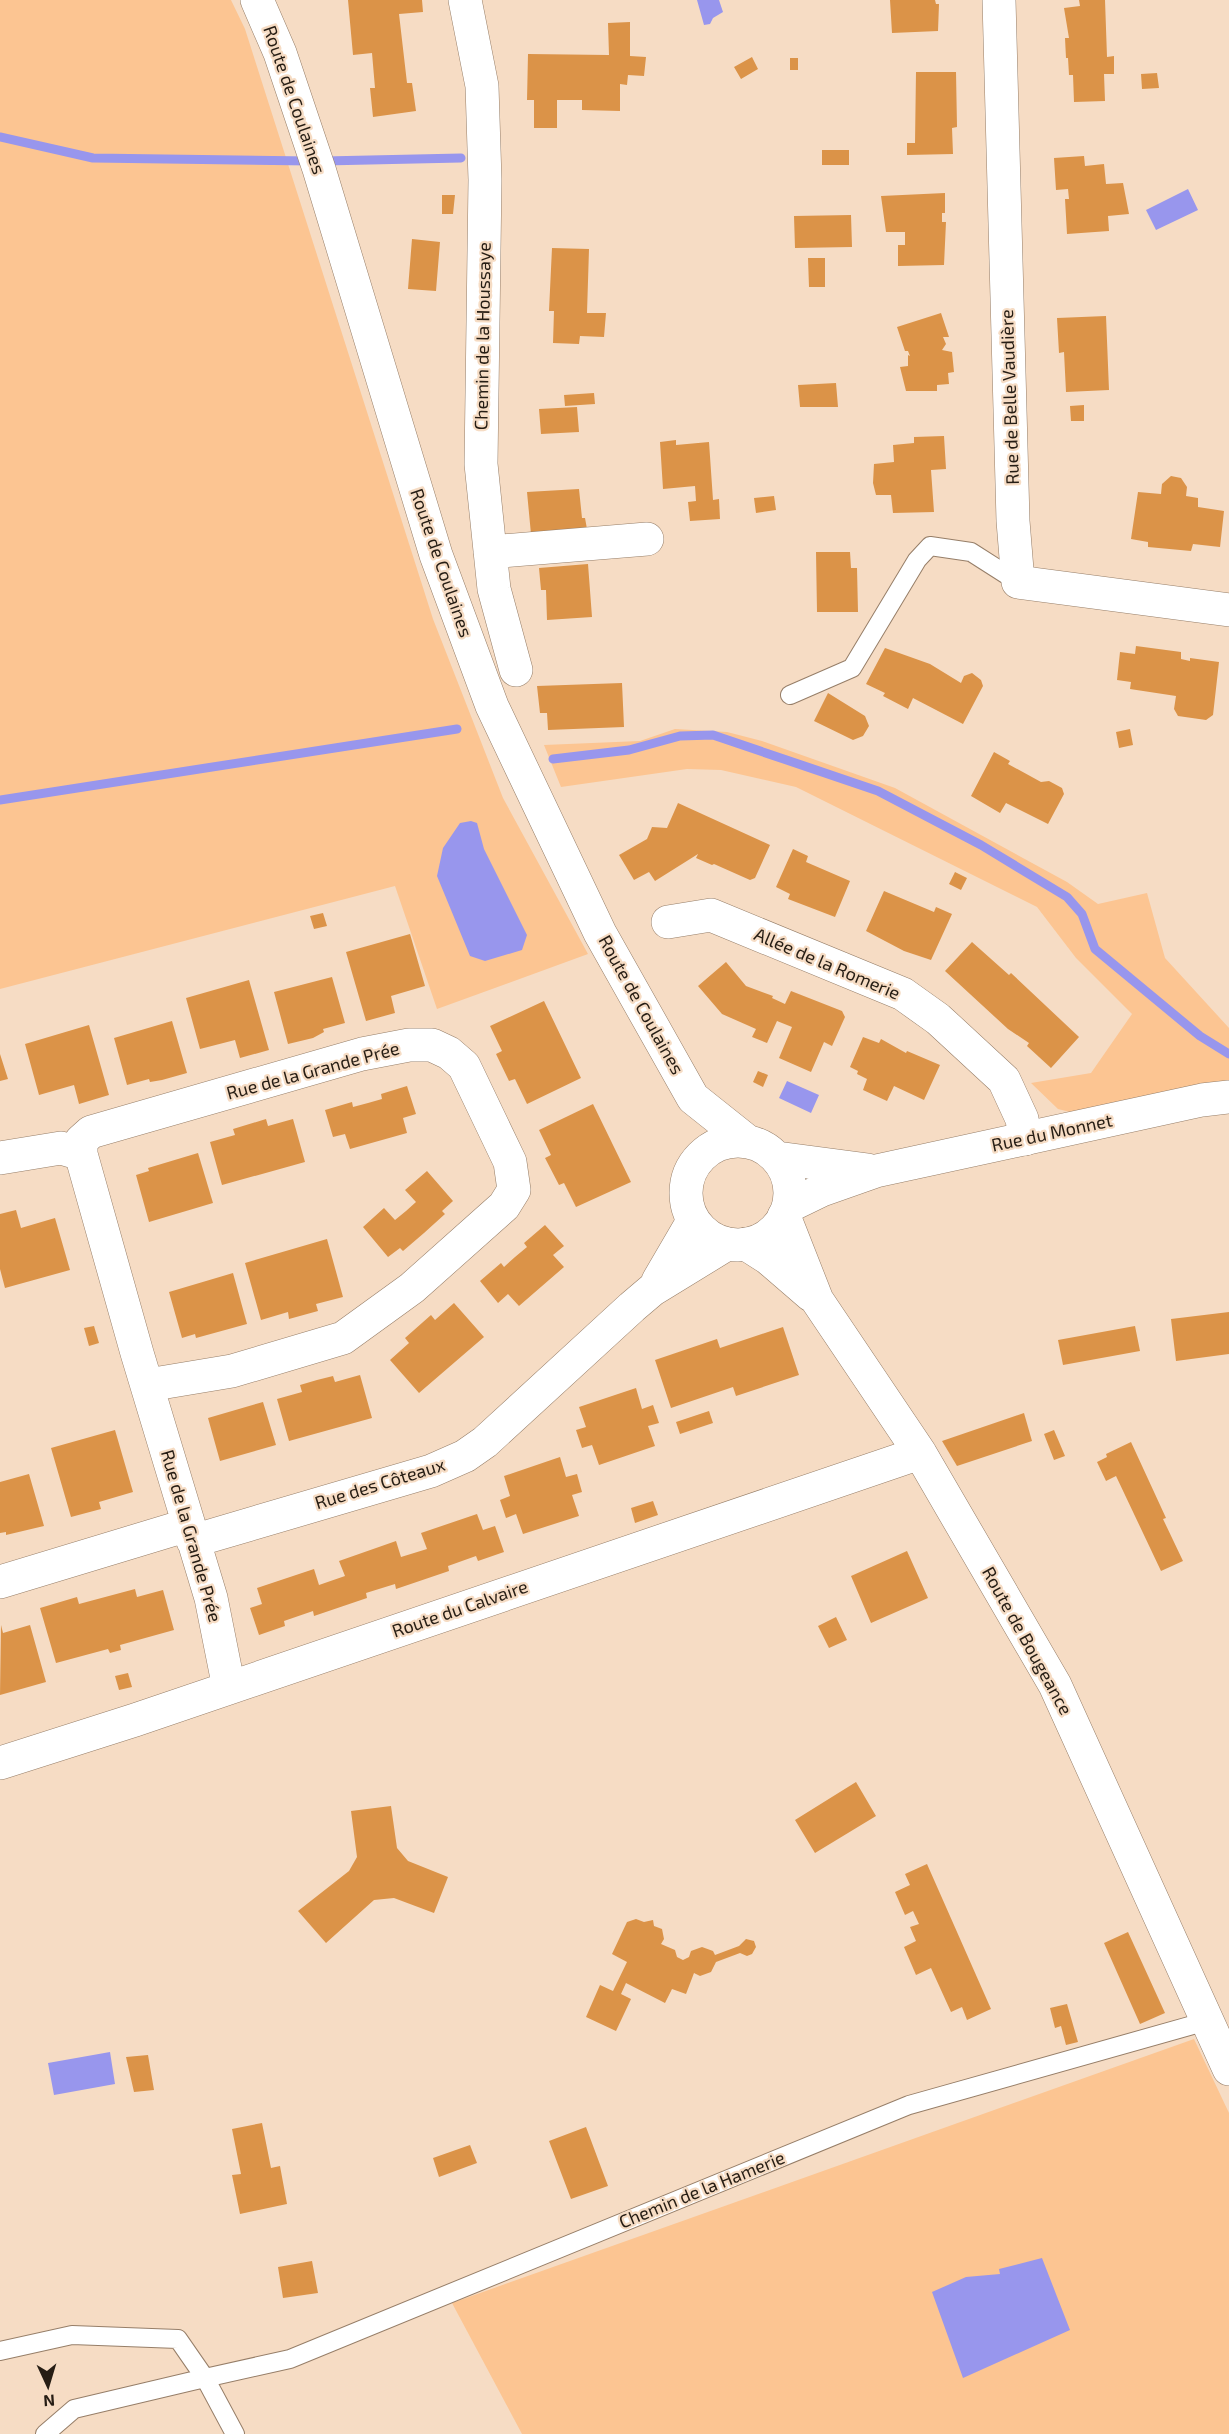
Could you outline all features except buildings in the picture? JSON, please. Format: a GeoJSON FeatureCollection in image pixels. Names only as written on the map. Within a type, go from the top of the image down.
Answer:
{"type":"FeatureCollection","features":[{"type":"Feature","properties":{"kind":"street","name":"Route de Coulaines"},"geometry":{"type":"LineString","coordinates":[[257,0],[280,53],[319,169],[436,555],[492,706],[600,933],[693,1098],[747,1141]]}},
{"type":"Feature","properties":{"kind":"street","name":"Chemin de la Houssaye"},"geometry":{"type":"LineString","coordinates":[[465,0],[482,86],[485,180],[481,464],[494,589],[516,670]]}},
{"type":"Feature","properties":{"kind":"street","name":"Rue de Belle Vaudière"},"geometry":{"type":"LineString","coordinates":[[999,0],[1013,521],[1018,582]]}},
{"type":"Feature","properties":{"kind":"street"},"geometry":{"type":"LineString","coordinates":[[490,552],[647,539]]}},
{"type":"Feature","properties":{"kind":"street"},"geometry":{"type":"LineString","coordinates":[[1018,582],[1229,610]]}},
{"type":"Feature","properties":{"kind":"street","name":"Allée de la Romerie"},"geometry":{"type":"LineString","coordinates":[[668,922],[711,915],[903,994],[938,1019],[1004,1080],[1022,1119],[1025,1139]]}},
{"type":"Feature","properties":{"kind":"street","name":"Rue de la Grande Prée"},"geometry":{"type":"LineString","coordinates":[[148,1385],[232,1371],[343,1338],[412,1288],[504,1206],[514,1190],[510,1162],[464,1066],[449,1053],[432,1045],[409,1045],[362,1054],[91,1132],[81,1141],[81,1154],[148,1385],[191,1533],[211,1599],[229,1688]]}},
{"type":"Feature","properties":{"kind":"street","name":"Rue du Monnet"},"geometry":{"type":"LineString","coordinates":[[787,1211],[822,1190],[876,1171],[1229,1096]]}},
{"type":"Feature","properties":{"kind":"street","name":"Route de Coulaines"},"geometry":{"type":"LineString","coordinates":[[693,1098],[695,1163]]}},
{"type":"Feature","properties":{"kind":"street"},"geometry":{"type":"LineString","coordinates":[[730,1140],[747,1141],[764,1147],[777,1158],[786,1172],[790,1189],[787,1211],[770,1235],[737,1244],[705,1234],[693,1221],[686,1205],[685,1188],[689,1171],[713,1146],[730,1140]]}},
{"type":"Feature","properties":{"kind":"street"},"geometry":{"type":"LineString","coordinates":[[0,1158],[61,1148],[81,1154]]}},
{"type":"Feature","properties":{"kind":"street","name":"Rue du Monnet"},"geometry":{"type":"LineString","coordinates":[[777,1158],[876,1171]]}},
{"type":"Feature","properties":{"kind":"street","name":"Route de Bougeance"},"geometry":{"type":"LineString","coordinates":[[787,1211],[817,1300],[920,1453],[1055,1685],[1229,2069]]}},
{"type":"Feature","properties":{"kind":"street","name":"Rue des Côteaux"},"geometry":{"type":"LineString","coordinates":[[652,1290],[693,1221]]}},
{"type":"Feature","properties":{"kind":"street","name":"Route de Bougeance"},"geometry":{"type":"LineString","coordinates":[[737,1244],[768,1258],[817,1300]]}},
{"type":"Feature","properties":{"kind":"street","name":"Rue des Côteaux"},"geometry":{"type":"LineString","coordinates":[[0,1582],[431,1471],[465,1456],[485,1442],[652,1290],[737,1244]]}},
{"type":"Feature","properties":{"kind":"street","name":"Route du Calvaire"},"geometry":{"type":"LineString","coordinates":[[0,1763],[229,1688],[920,1453]]}},
{"type":"Feature","properties":{"kind":"lane"},"geometry":{"type":"LineString","coordinates":[[790,694],[852,668],[917,560],[930,546],[971,552],[1018,582]]}},
{"type":"Feature","properties":{"kind":"lane","name":"Chemin de la Hamerie"},"geometry":{"type":"LineString","coordinates":[[45,2434],[74,2409],[290,2359],[909,2105],[1207,2021]]}},
{"type":"Feature","properties":{"kind":"lane"},"geometry":{"type":"LineString","coordinates":[[0,2351],[72,2335],[178,2339],[205,2378],[236,2434]]}},
{"type":"Feature","properties":{"kind":"shaded area"},"geometry":{"type":"Polygon","coordinates":[[[0,0],[231,0],[245,29],[433,619],[503,798],[588,954],[437,1009],[395,886],[0,989],[0,0]]]}},
{"type":"Feature","properties":{"kind":"shaded area"},"geometry":{"type":"Polygon","coordinates":[[[697,0],[719,0],[723,12],[713,18],[710,24],[704,25],[697,0]]]}},
{"type":"Feature","properties":{"kind":"shaded area"},"geometry":{"type":"Polygon","coordinates":[[[1188,189],[1198,210],[1156,230],[1146,210],[1188,189]]]}},
{"type":"Feature","properties":{"kind":"shaded area"},"geometry":{"type":"Polygon","coordinates":[[[675,729],[727,732],[762,741],[895,788],[1067,882],[1098,904],[1147,893],[1165,958],[1229,1028],[1229,1088],[1086,1116],[1058,1109],[1031,1083],[1091,1073],[1132,1014],[1076,958],[1037,907],[796,787],[721,770],[687,769],[561,787],[544,745],[640,741],[675,729]]]}},
{"type":"Feature","properties":{"kind":"shaded area"},"geometry":{"type":"Polygon","coordinates":[[[471,821],[477,823],[484,849],[527,935],[522,950],[485,961],[470,956],[437,876],[443,848],[460,823],[471,821]]]}},
{"type":"Feature","properties":{"kind":"shaded area"},"geometry":{"type":"Polygon","coordinates":[[[787,1081],[819,1095],[811,1113],[779,1098],[787,1081]]]}},
{"type":"Feature","properties":{"kind":"shaded area"},"geometry":{"type":"Polygon","coordinates":[[[1194,2039],[1229,2113],[1229,2434],[522,2434],[452,2303],[1194,2039]]]}},
{"type":"Feature","properties":{"kind":"shaded area"},"geometry":{"type":"Polygon","coordinates":[[[110,2052],[115,2084],[54,2095],[48,2063],[110,2052]]]}},
{"type":"Feature","properties":{"kind":"shaded area"},"geometry":{"type":"Polygon","coordinates":[[[1042,2258],[1070,2330],[963,2378],[932,2292],[966,2277],[1000,2274],[999,2269],[1042,2258]]]}},
{"type":"Feature","properties":{"kind":"waterway"},"geometry":{"type":"LineString","coordinates":[[0,137],[93,158],[310,161]]}},
{"type":"Feature","properties":{"kind":"waterway"},"geometry":{"type":"LineString","coordinates":[[324,161],[461,158]]}},
{"type":"Feature","properties":{"kind":"waterway"},"geometry":{"type":"LineString","coordinates":[[0,800],[457,729]]}},
{"type":"Feature","properties":{"kind":"waterway"},"geometry":{"type":"LineString","coordinates":[[553,759],[629,750],[680,736],[713,735],[878,791],[981,845],[1067,897],[1082,914],[1095,949],[1200,1036],[1229,1054]]}}]}
